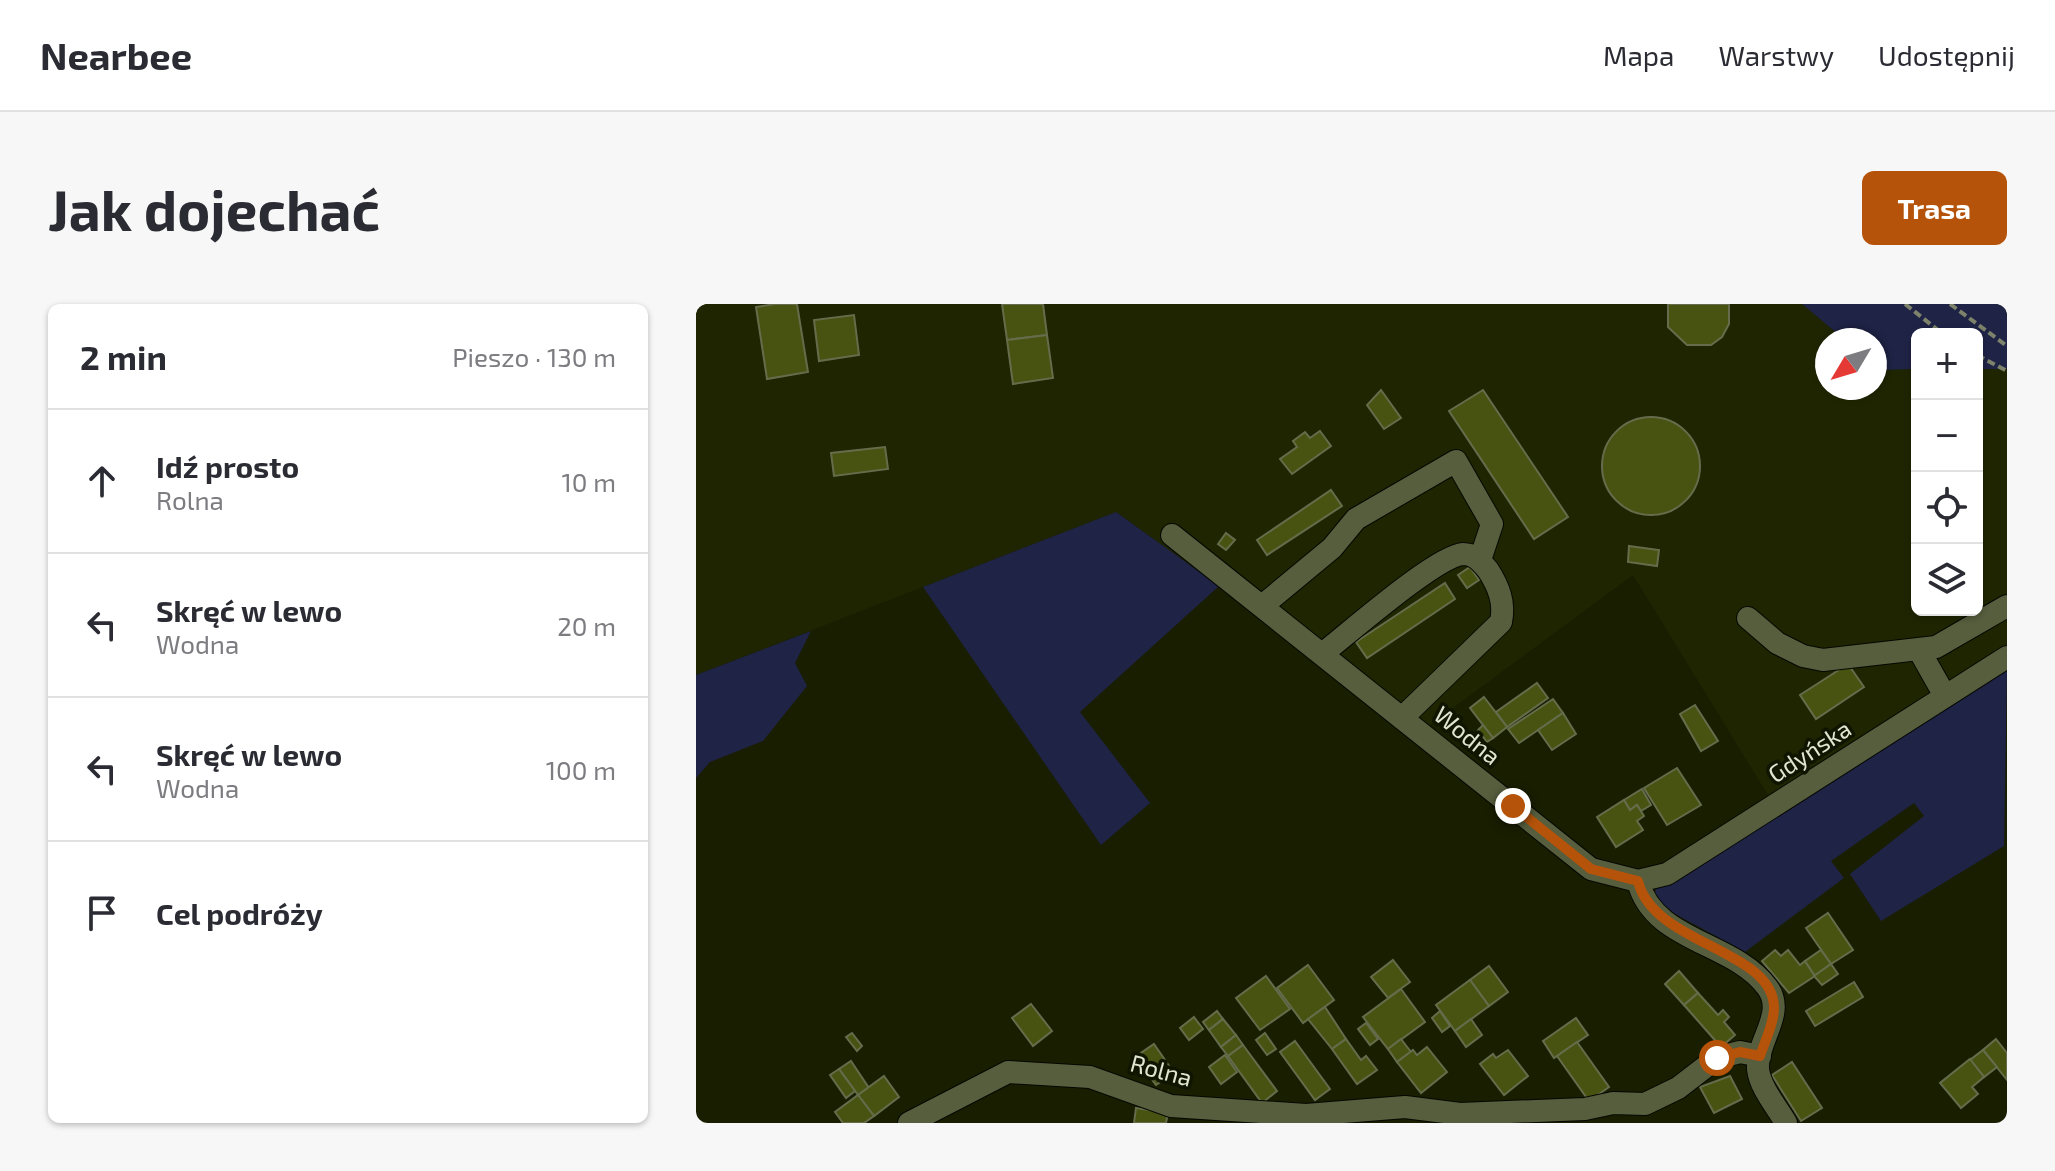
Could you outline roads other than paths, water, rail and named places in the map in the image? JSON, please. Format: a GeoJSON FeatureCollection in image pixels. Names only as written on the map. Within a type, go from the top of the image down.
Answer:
{"type":"FeatureCollection","features":[{"type":"Feature","properties":{"kind":"street"},"geometry":{"type":"LineString","coordinates":[[1262,606],[1332,548],[1356,519],[1456,461],[1492,524],[1480,560]]}},
{"type":"Feature","properties":{"kind":"street","name":"Wodna"},"geometry":{"type":"LineString","coordinates":[[1172,535],[1591,869],[1638,881]]}},
{"type":"Feature","properties":{"kind":"street"},"geometry":{"type":"LineString","coordinates":[[1322,654],[1415,581],[1454,556],[1468,554],[1480,560],[1500,594],[1504,607],[1501,622],[1402,718]]}},
{"type":"Feature","properties":{"kind":"street"},"geometry":{"type":"LineString","coordinates":[[1748,618],[1777,643],[1803,656],[1823,660],[1936,647],[2007,606]]}},
{"type":"Feature","properties":{"kind":"street"},"geometry":{"type":"LineString","coordinates":[[1919,650],[1945,696]]}},
{"type":"Feature","properties":{"kind":"street","name":"Gdyńska"},"geometry":{"type":"LineString","coordinates":[[1638,881],[1667,874],[2007,657]]}},
{"type":"Feature","properties":{"kind":"street"},"geometry":{"type":"LineString","coordinates":[[1638,881],[1641,895],[1658,917],[1744,964],[1765,985],[1774,1008],[1760,1056],[1762,1082],[1786,1123]]}},
{"type":"Feature","properties":{"kind":"street","name":"Rolna"},"geometry":{"type":"LineString","coordinates":[[909,1123],[1008,1072],[1090,1077],[1171,1106],[1306,1115],[1405,1107],[1461,1119],[1585,1109],[1613,1103],[1645,1104],[1678,1088],[1717,1058],[1740,1052],[1760,1056]]}}]}
